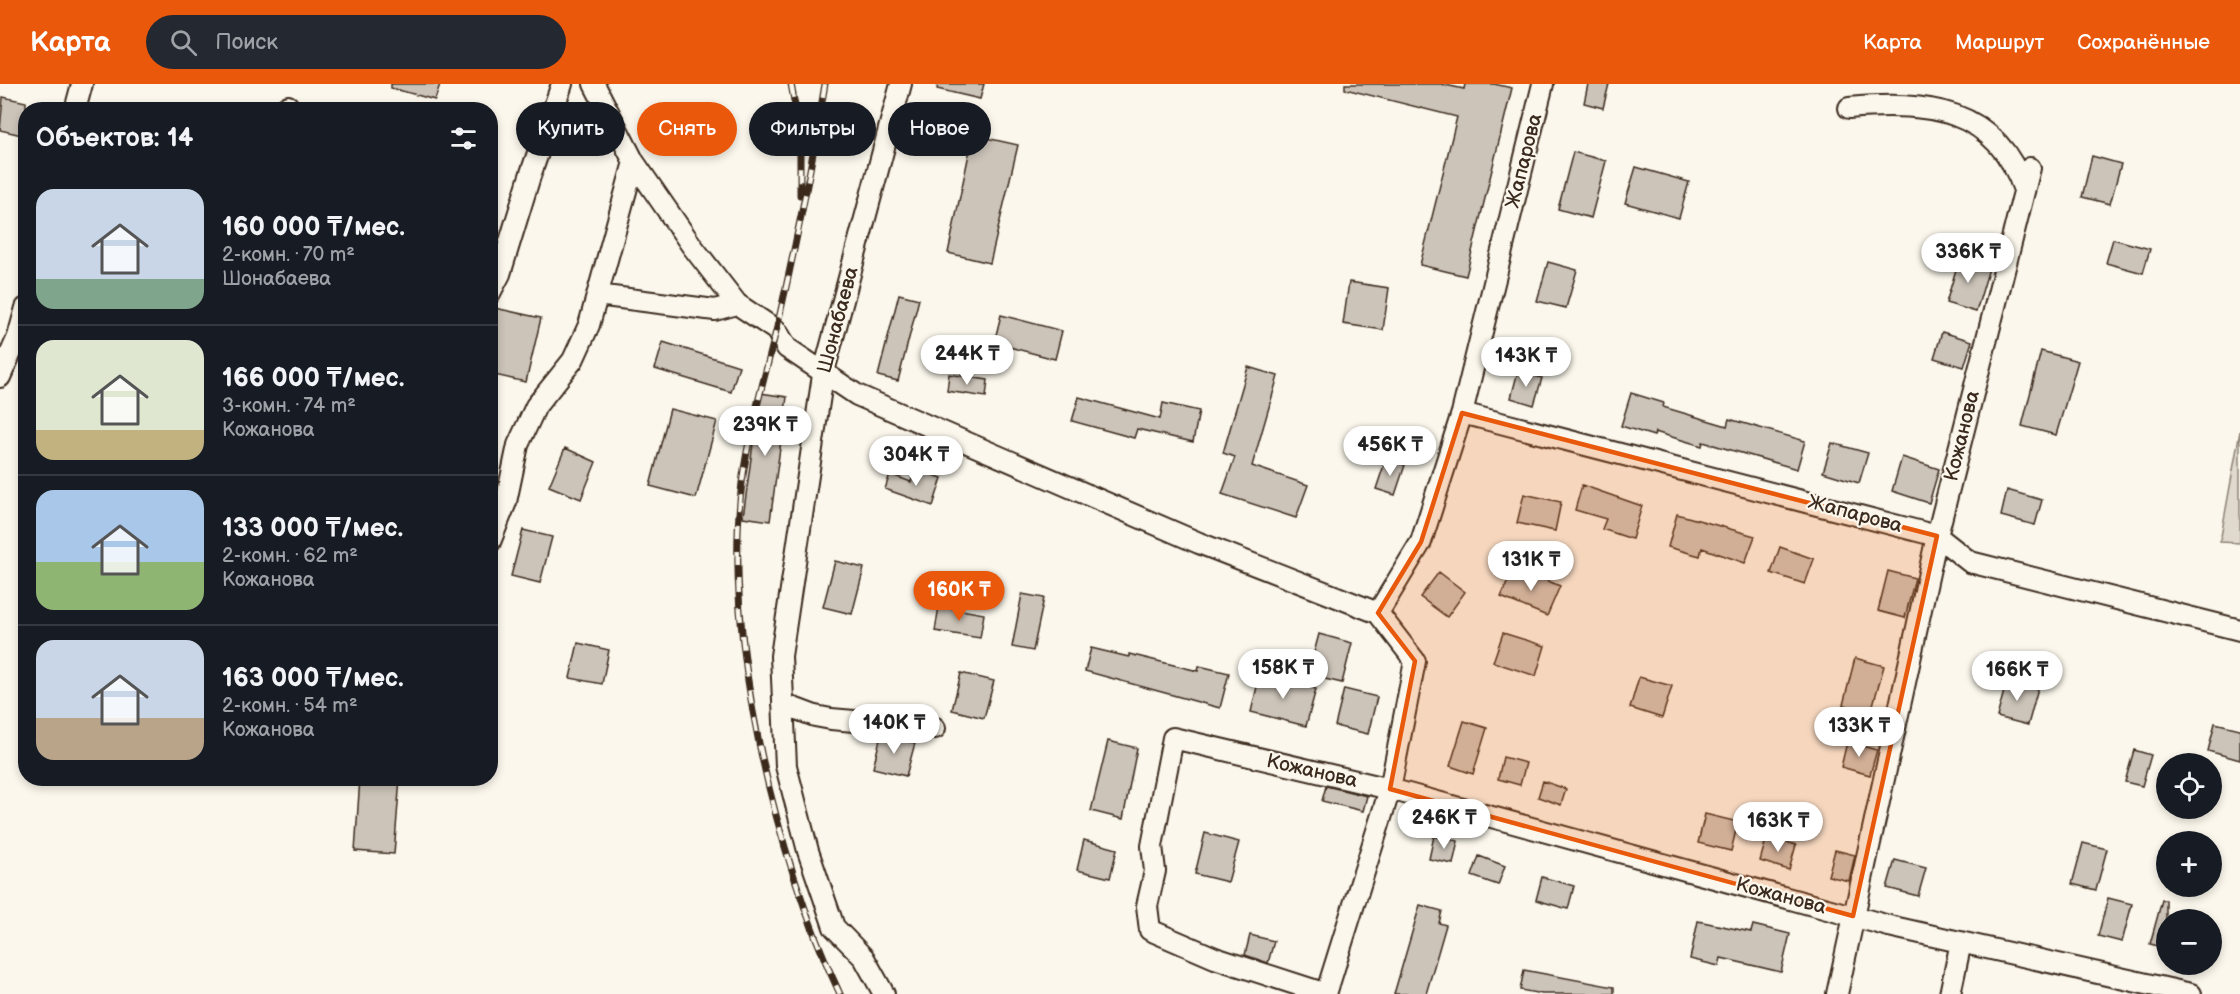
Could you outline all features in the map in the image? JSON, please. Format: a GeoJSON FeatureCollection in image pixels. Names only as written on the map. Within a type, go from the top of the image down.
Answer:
{"type":"FeatureCollection","features":[{"type":"Feature","properties":{"kind":"street"},"geometry":{"type":"LineString","coordinates":[[77,102],[82,84]]}},
{"type":"Feature","properties":{"kind":"street"},"geometry":{"type":"LineString","coordinates":[[498,278],[562,84]]}},
{"type":"Feature","properties":{"kind":"street"},"geometry":{"type":"LineString","coordinates":[[594,84],[634,162],[692,246],[737,304],[776,330],[787,348],[823,375],[857,396],[1199,543],[1378,613],[1415,661],[1390,789],[1326,994]]}},
{"type":"Feature","properties":{"kind":"street","name":"Шонабаева"},"geometry":{"type":"LineString","coordinates":[[884,994],[864,958],[834,927],[808,851],[786,766],[781,656],[823,375],[901,84]]}},
{"type":"Feature","properties":{"kind":"street","name":"Жапарова"},"geometry":{"type":"LineString","coordinates":[[1378,613],[1421,542],[1462,413],[1543,84]]}},
{"type":"Feature","properties":{"kind":"street"},"geometry":{"type":"LineString","coordinates":[[1849,108],[1879,105],[1947,111],[1992,135],[2016,166],[2024,190]]}},
{"type":"Feature","properties":{"kind":"street"},"geometry":{"type":"LineString","coordinates":[[498,522],[506,502],[518,445],[536,406],[573,360],[589,325],[634,162]]}},
{"type":"Feature","properties":{"kind":"street","name":"Кожанова"},"geometry":{"type":"LineString","coordinates":[[1837,994],[1937,536],[2030,168]]}},
{"type":"Feature","properties":{"kind":"street"},"geometry":{"type":"LineString","coordinates":[[597,295],[715,310],[737,304]]}},
{"type":"Feature","properties":{"kind":"street"},"geometry":{"type":"LineString","coordinates":[[0,377],[18,337]]}},
{"type":"Feature","properties":{"kind":"street","name":"Жапарова"},"geometry":{"type":"LineString","coordinates":[[1462,413],[1937,536],[1970,562],[2240,630]]}},
{"type":"Feature","properties":{"kind":"street"},"geometry":{"type":"LineString","coordinates":[[783,704],[815,716],[831,719],[935,728]]}},
{"type":"Feature","properties":{"kind":"street","name":"Кожанова"},"geometry":{"type":"LineString","coordinates":[[1326,994],[1215,958],[1150,930],[1147,906],[1155,871],[1152,846],[1173,738],[1390,789],[1853,916],[2191,994]]}},
{"type":"Feature","properties":{"kind":"street"},"geometry":{"type":"LineString","coordinates":[[1950,994],[1961,942]]}},
{"type":"Feature","properties":{"kind":"highlighted area"},"geometry":{"type":"Polygon","coordinates":[[[1462,413],[1937,536],[1853,916],[1390,789],[1415,661],[1378,613],[1421,542],[1462,413]]]}},
{"type":"Feature","properties":{"kind":"shaded area"},"geometry":{"type":"Polygon","coordinates":[[[2240,431],[2240,543],[2220,542],[2240,431]]]}},
{"type":"Feature","properties":{"kind":"building"},"geometry":{"type":"Polygon","coordinates":[[[391,84],[440,84],[435,100],[391,88],[391,84]]]}},
{"type":"Feature","properties":{"kind":"building"},"geometry":{"type":"Polygon","coordinates":[[[938,84],[984,84],[980,99],[937,89],[938,84]]]}},
{"type":"Feature","properties":{"kind":"building"},"geometry":{"type":"Polygon","coordinates":[[[1345,84],[1441,84],[1464,89],[1465,84],[1494,84],[1512,88],[1466,276],[1420,265],[1457,117],[1345,89],[1345,84]]]}},
{"type":"Feature","properties":{"kind":"building"},"geometry":{"type":"Polygon","coordinates":[[[1588,84],[1609,84],[1603,108],[1584,103],[1588,84]]]}},
{"type":"Feature","properties":{"kind":"building"},"geometry":{"type":"Polygon","coordinates":[[[3,97],[26,102],[18,102],[18,134],[0,130],[3,97]]]}},
{"type":"Feature","properties":{"kind":"building"},"geometry":{"type":"Polygon","coordinates":[[[991,139],[1018,145],[990,263],[948,253],[969,156],[991,156],[991,139]]]}},
{"type":"Feature","properties":{"kind":"building"},"geometry":{"type":"Polygon","coordinates":[[[1573,152],[1606,161],[1591,218],[1558,209],[1573,152]]]}},
{"type":"Feature","properties":{"kind":"building"},"geometry":{"type":"Polygon","coordinates":[[[2092,156],[2121,164],[2110,204],[2082,197],[2092,156]]]}},
{"type":"Feature","properties":{"kind":"building"},"geometry":{"type":"Polygon","coordinates":[[[1636,167],[1689,182],[1679,218],[1625,203],[1636,167]]]}},
{"type":"Feature","properties":{"kind":"building"},"geometry":{"type":"Polygon","coordinates":[[[2113,239],[2150,249],[2143,273],[2106,263],[2113,239]]]}},
{"type":"Feature","properties":{"kind":"building"},"geometry":{"type":"Polygon","coordinates":[[[1960,256],[1990,265],[1976,312],[1946,303],[1960,256]]]}},
{"type":"Feature","properties":{"kind":"building"},"geometry":{"type":"Polygon","coordinates":[[[1548,262],[1577,270],[1566,308],[1537,301],[1548,262]]]}},
{"type":"Feature","properties":{"kind":"building"},"geometry":{"type":"Polygon","coordinates":[[[1349,282],[1389,288],[1383,330],[1343,324],[1349,282]]]}},
{"type":"Feature","properties":{"kind":"building"},"geometry":{"type":"Polygon","coordinates":[[[899,294],[919,299],[898,381],[878,376],[899,294]]]}},
{"type":"Feature","properties":{"kind":"building"},"geometry":{"type":"Polygon","coordinates":[[[498,309],[541,318],[526,382],[498,376],[498,309]]]}},
{"type":"Feature","properties":{"kind":"building"},"geometry":{"type":"Polygon","coordinates":[[[1001,315],[1062,331],[1055,359],[994,343],[1001,315]]]}},
{"type":"Feature","properties":{"kind":"building"},"geometry":{"type":"Polygon","coordinates":[[[1942,332],[1972,341],[1964,367],[1934,358],[1942,332]]]}},
{"type":"Feature","properties":{"kind":"building"},"geometry":{"type":"Polygon","coordinates":[[[663,342],[739,366],[731,392],[655,369],[663,342]]]}},
{"type":"Feature","properties":{"kind":"building"},"geometry":{"type":"Polygon","coordinates":[[[2041,351],[2078,361],[2056,435],[2022,426],[2041,351]]]}},
{"type":"Feature","properties":{"kind":"building"},"geometry":{"type":"Polygon","coordinates":[[[1248,367],[1278,376],[1252,466],[1308,485],[1296,518],[1222,494],[1235,457],[1223,453],[1248,367]]]}},
{"type":"Feature","properties":{"kind":"building"},"geometry":{"type":"Polygon","coordinates":[[[1518,371],[1542,378],[1534,405],[1511,398],[1518,371]]]}},
{"type":"Feature","properties":{"kind":"building"},"geometry":{"type":"Polygon","coordinates":[[[949,374],[988,380],[986,397],[947,391],[949,374]]]}},
{"type":"Feature","properties":{"kind":"building"},"geometry":{"type":"Polygon","coordinates":[[[760,393],[787,397],[770,521],[743,517],[760,393]]]}},
{"type":"Feature","properties":{"kind":"building"},"geometry":{"type":"Polygon","coordinates":[[[1631,393],[1664,403],[1663,407],[1727,426],[1729,419],[1805,441],[1797,469],[1703,442],[1702,446],[1655,432],[1654,436],[1621,426],[1631,393]]]}},
{"type":"Feature","properties":{"kind":"building"},"geometry":{"type":"Polygon","coordinates":[[[1079,397],[1160,419],[1163,403],[1199,411],[1193,442],[1137,429],[1134,438],[1072,421],[1079,397]]]}},
{"type":"Feature","properties":{"kind":"building"},"geometry":{"type":"Polygon","coordinates":[[[670,409],[717,421],[696,498],[650,486],[670,409]]]}},
{"type":"Feature","properties":{"kind":"building"},"geometry":{"type":"Polygon","coordinates":[[[1832,443],[1868,453],[1859,483],[1823,472],[1832,443]]]}},
{"type":"Feature","properties":{"kind":"building"},"geometry":{"type":"Polygon","coordinates":[[[565,448],[596,462],[581,499],[549,486],[565,448]]]}},
{"type":"Feature","properties":{"kind":"building"},"geometry":{"type":"Polygon","coordinates":[[[1902,457],[1939,469],[1929,503],[1892,491],[1902,457]]]}},
{"type":"Feature","properties":{"kind":"building"},"geometry":{"type":"Polygon","coordinates":[[[1386,459],[1405,465],[1395,495],[1376,489],[1386,459]]]}},
{"type":"Feature","properties":{"kind":"building"},"geometry":{"type":"Polygon","coordinates":[[[915,469],[942,478],[933,506],[885,489],[890,474],[911,482],[915,469]]]}},
{"type":"Feature","properties":{"kind":"building"},"geometry":{"type":"Polygon","coordinates":[[[1582,485],[1642,506],[1632,539],[1602,529],[1606,519],[1575,510],[1582,485]]]}},
{"type":"Feature","properties":{"kind":"building"},"geometry":{"type":"Polygon","coordinates":[[[2007,490],[2042,500],[2035,525],[2001,516],[2007,490]]]}},
{"type":"Feature","properties":{"kind":"building"},"geometry":{"type":"Polygon","coordinates":[[[1524,494],[1561,502],[1555,531],[1517,523],[1524,494]]]}},
{"type":"Feature","properties":{"kind":"building"},"geometry":{"type":"Polygon","coordinates":[[[1677,514],[1755,536],[1745,563],[1702,548],[1700,556],[1668,547],[1677,514]]]}},
{"type":"Feature","properties":{"kind":"building"},"geometry":{"type":"Polygon","coordinates":[[[523,530],[552,537],[540,583],[511,576],[523,530]]]}},
{"type":"Feature","properties":{"kind":"building"},"geometry":{"type":"Polygon","coordinates":[[[1780,547],[1814,559],[1805,584],[1771,573],[1780,547]]]}},
{"type":"Feature","properties":{"kind":"building"},"geometry":{"type":"Polygon","coordinates":[[[835,561],[864,568],[852,614],[823,607],[835,561]]]}},
{"type":"Feature","properties":{"kind":"building"},"geometry":{"type":"Polygon","coordinates":[[[1514,567],[1560,586],[1547,616],[1501,597],[1514,567]]]}},
{"type":"Feature","properties":{"kind":"building"},"geometry":{"type":"Polygon","coordinates":[[[1888,571],[1915,578],[1905,618],[1878,611],[1888,571]]]}},
{"type":"Feature","properties":{"kind":"building"},"geometry":{"type":"Polygon","coordinates":[[[1439,572],[1465,592],[1447,617],[1420,597],[1439,572]]]}},
{"type":"Feature","properties":{"kind":"building"},"geometry":{"type":"Polygon","coordinates":[[[1022,594],[1044,598],[1033,651],[1012,647],[1022,594]]]}},
{"type":"Feature","properties":{"kind":"building"},"geometry":{"type":"Polygon","coordinates":[[[939,606],[984,614],[980,638],[935,631],[939,606]]]}},
{"type":"Feature","properties":{"kind":"building"},"geometry":{"type":"Polygon","coordinates":[[[1503,633],[1545,646],[1536,676],[1493,662],[1503,633]]]}},
{"type":"Feature","properties":{"kind":"building"},"geometry":{"type":"Polygon","coordinates":[[[1319,634],[1352,643],[1342,683],[1308,675],[1319,634]]]}},
{"type":"Feature","properties":{"kind":"building"},"geometry":{"type":"Polygon","coordinates":[[[578,643],[609,650],[602,684],[570,678],[578,643]]]}},
{"type":"Feature","properties":{"kind":"building"},"geometry":{"type":"Polygon","coordinates":[[[1091,648],[1129,657],[1129,654],[1198,671],[1199,666],[1229,673],[1220,708],[1085,671],[1091,648]]]}},
{"type":"Feature","properties":{"kind":"building"},"geometry":{"type":"Polygon","coordinates":[[[1855,658],[1884,666],[1871,712],[1843,705],[1855,658]]]}},
{"type":"Feature","properties":{"kind":"building"},"geometry":{"type":"Polygon","coordinates":[[[961,673],[994,681],[984,718],[952,710],[961,673]]]}},
{"type":"Feature","properties":{"kind":"building"},"geometry":{"type":"Polygon","coordinates":[[[1260,674],[1316,689],[1306,726],[1251,712],[1260,674]]]}},
{"type":"Feature","properties":{"kind":"building"},"geometry":{"type":"Polygon","coordinates":[[[1639,677],[1672,686],[1662,718],[1630,708],[1639,677]]]}},
{"type":"Feature","properties":{"kind":"building"},"geometry":{"type":"Polygon","coordinates":[[[2007,680],[2038,688],[2028,725],[1997,717],[2007,680]]]}},
{"type":"Feature","properties":{"kind":"building"},"geometry":{"type":"Polygon","coordinates":[[[1344,689],[1377,697],[1368,734],[1335,726],[1344,689]]]}},
{"type":"Feature","properties":{"kind":"building"},"geometry":{"type":"Polygon","coordinates":[[[1464,721],[1487,728],[1473,774],[1450,766],[1464,721]]]}},
{"type":"Feature","properties":{"kind":"building"},"geometry":{"type":"Polygon","coordinates":[[[2215,723],[2240,729],[2240,760],[2222,755],[2222,753],[2208,751],[2215,723]]]}},
{"type":"Feature","properties":{"kind":"building"},"geometry":{"type":"Polygon","coordinates":[[[881,735],[915,743],[906,776],[873,768],[881,735]]]}},
{"type":"Feature","properties":{"kind":"building"},"geometry":{"type":"Polygon","coordinates":[[[1108,741],[1137,748],[1123,819],[1091,811],[1108,741]]]}},
{"type":"Feature","properties":{"kind":"building"},"geometry":{"type":"Polygon","coordinates":[[[1847,742],[1877,750],[1870,775],[1841,767],[1847,742]]]}},
{"type":"Feature","properties":{"kind":"building"},"geometry":{"type":"Polygon","coordinates":[[[2134,750],[2151,755],[2142,786],[2125,782],[2134,750]]]}},
{"type":"Feature","properties":{"kind":"building"},"geometry":{"type":"Polygon","coordinates":[[[1503,757],[1526,763],[1520,785],[1498,779],[1503,757]]]}},
{"type":"Feature","properties":{"kind":"building"},"geometry":{"type":"Polygon","coordinates":[[[1543,781],[1566,789],[1561,805],[1538,797],[1543,781]]]}},
{"type":"Feature","properties":{"kind":"building"},"geometry":{"type":"Polygon","coordinates":[[[359,786],[399,786],[394,854],[355,851],[359,786]]]}},
{"type":"Feature","properties":{"kind":"building"},"geometry":{"type":"Polygon","coordinates":[[[1326,786],[1367,796],[1363,811],[1322,801],[1326,786]]]}},
{"type":"Feature","properties":{"kind":"building"},"geometry":{"type":"Polygon","coordinates":[[[1705,814],[1738,822],[1731,851],[1698,843],[1705,814]]]}},
{"type":"Feature","properties":{"kind":"building"},"geometry":{"type":"Polygon","coordinates":[[[1205,833],[1239,842],[1228,882],[1195,874],[1205,833]]]}},
{"type":"Feature","properties":{"kind":"building"},"geometry":{"type":"Polygon","coordinates":[[[1434,836],[1458,841],[1453,864],[1429,859],[1434,836]]]}},
{"type":"Feature","properties":{"kind":"building"},"geometry":{"type":"Polygon","coordinates":[[[1767,836],[1796,845],[1789,870],[1760,861],[1767,836]]]}},
{"type":"Feature","properties":{"kind":"building"},"geometry":{"type":"Polygon","coordinates":[[[1084,840],[1117,849],[1110,878],[1077,870],[1084,840]]]}},
{"type":"Feature","properties":{"kind":"building"},"geometry":{"type":"Polygon","coordinates":[[[2083,843],[2107,849],[2096,890],[2072,884],[2083,843]]]}},
{"type":"Feature","properties":{"kind":"building"},"geometry":{"type":"Polygon","coordinates":[[[1835,850],[1855,855],[1849,881],[1828,876],[1835,850]]]}},
{"type":"Feature","properties":{"kind":"building"},"geometry":{"type":"Polygon","coordinates":[[[1479,856],[1505,866],[1498,885],[1472,876],[1479,856]]]}},
{"type":"Feature","properties":{"kind":"building"},"geometry":{"type":"Polygon","coordinates":[[[1895,860],[1926,868],[1918,896],[1887,888],[1895,860]]]}},
{"type":"Feature","properties":{"kind":"building"},"geometry":{"type":"Polygon","coordinates":[[[1542,877],[1574,886],[1568,909],[1536,900],[1542,877]]]}},
{"type":"Feature","properties":{"kind":"building"},"geometry":{"type":"Polygon","coordinates":[[[2108,898],[2132,904],[2122,942],[2098,936],[2108,898]]]}},
{"type":"Feature","properties":{"kind":"building"},"geometry":{"type":"Polygon","coordinates":[[[2162,900],[2166,900],[2166,909],[2160,909],[2162,900]]]}},
{"type":"Feature","properties":{"kind":"building"},"geometry":{"type":"Polygon","coordinates":[[[1420,905],[1442,911],[1439,923],[1446,925],[1426,994],[1394,994],[1420,905]]]}},
{"type":"Feature","properties":{"kind":"building"},"geometry":{"type":"Polygon","coordinates":[[[1698,921],[1751,932],[1753,925],[1790,934],[1781,972],[1721,958],[1719,966],[1690,959],[1698,921]]]}},
{"type":"Feature","properties":{"kind":"building"},"geometry":{"type":"Polygon","coordinates":[[[2156,922],[2156,946],[2150,944],[2156,922]]]}},
{"type":"Feature","properties":{"kind":"building"},"geometry":{"type":"Polygon","coordinates":[[[1250,935],[1274,941],[1268,963],[1245,955],[1250,935]]]}},
{"type":"Feature","properties":{"kind":"building"},"geometry":{"type":"Polygon","coordinates":[[[1524,970],[1614,987],[1614,994],[1542,994],[1520,990],[1524,970]]]}},
{"type":"Feature","properties":{"kind":"railway"},"geometry":{"type":"LineString","coordinates":[[791,84],[800,133],[800,195]]}},
{"type":"Feature","properties":{"kind":"railway"},"geometry":{"type":"LineString","coordinates":[[825,84],[791,264],[749,443],[742,483],[738,543],[740,607],[747,675],[759,744],[794,878],[816,939],[840,994]]}}]}
